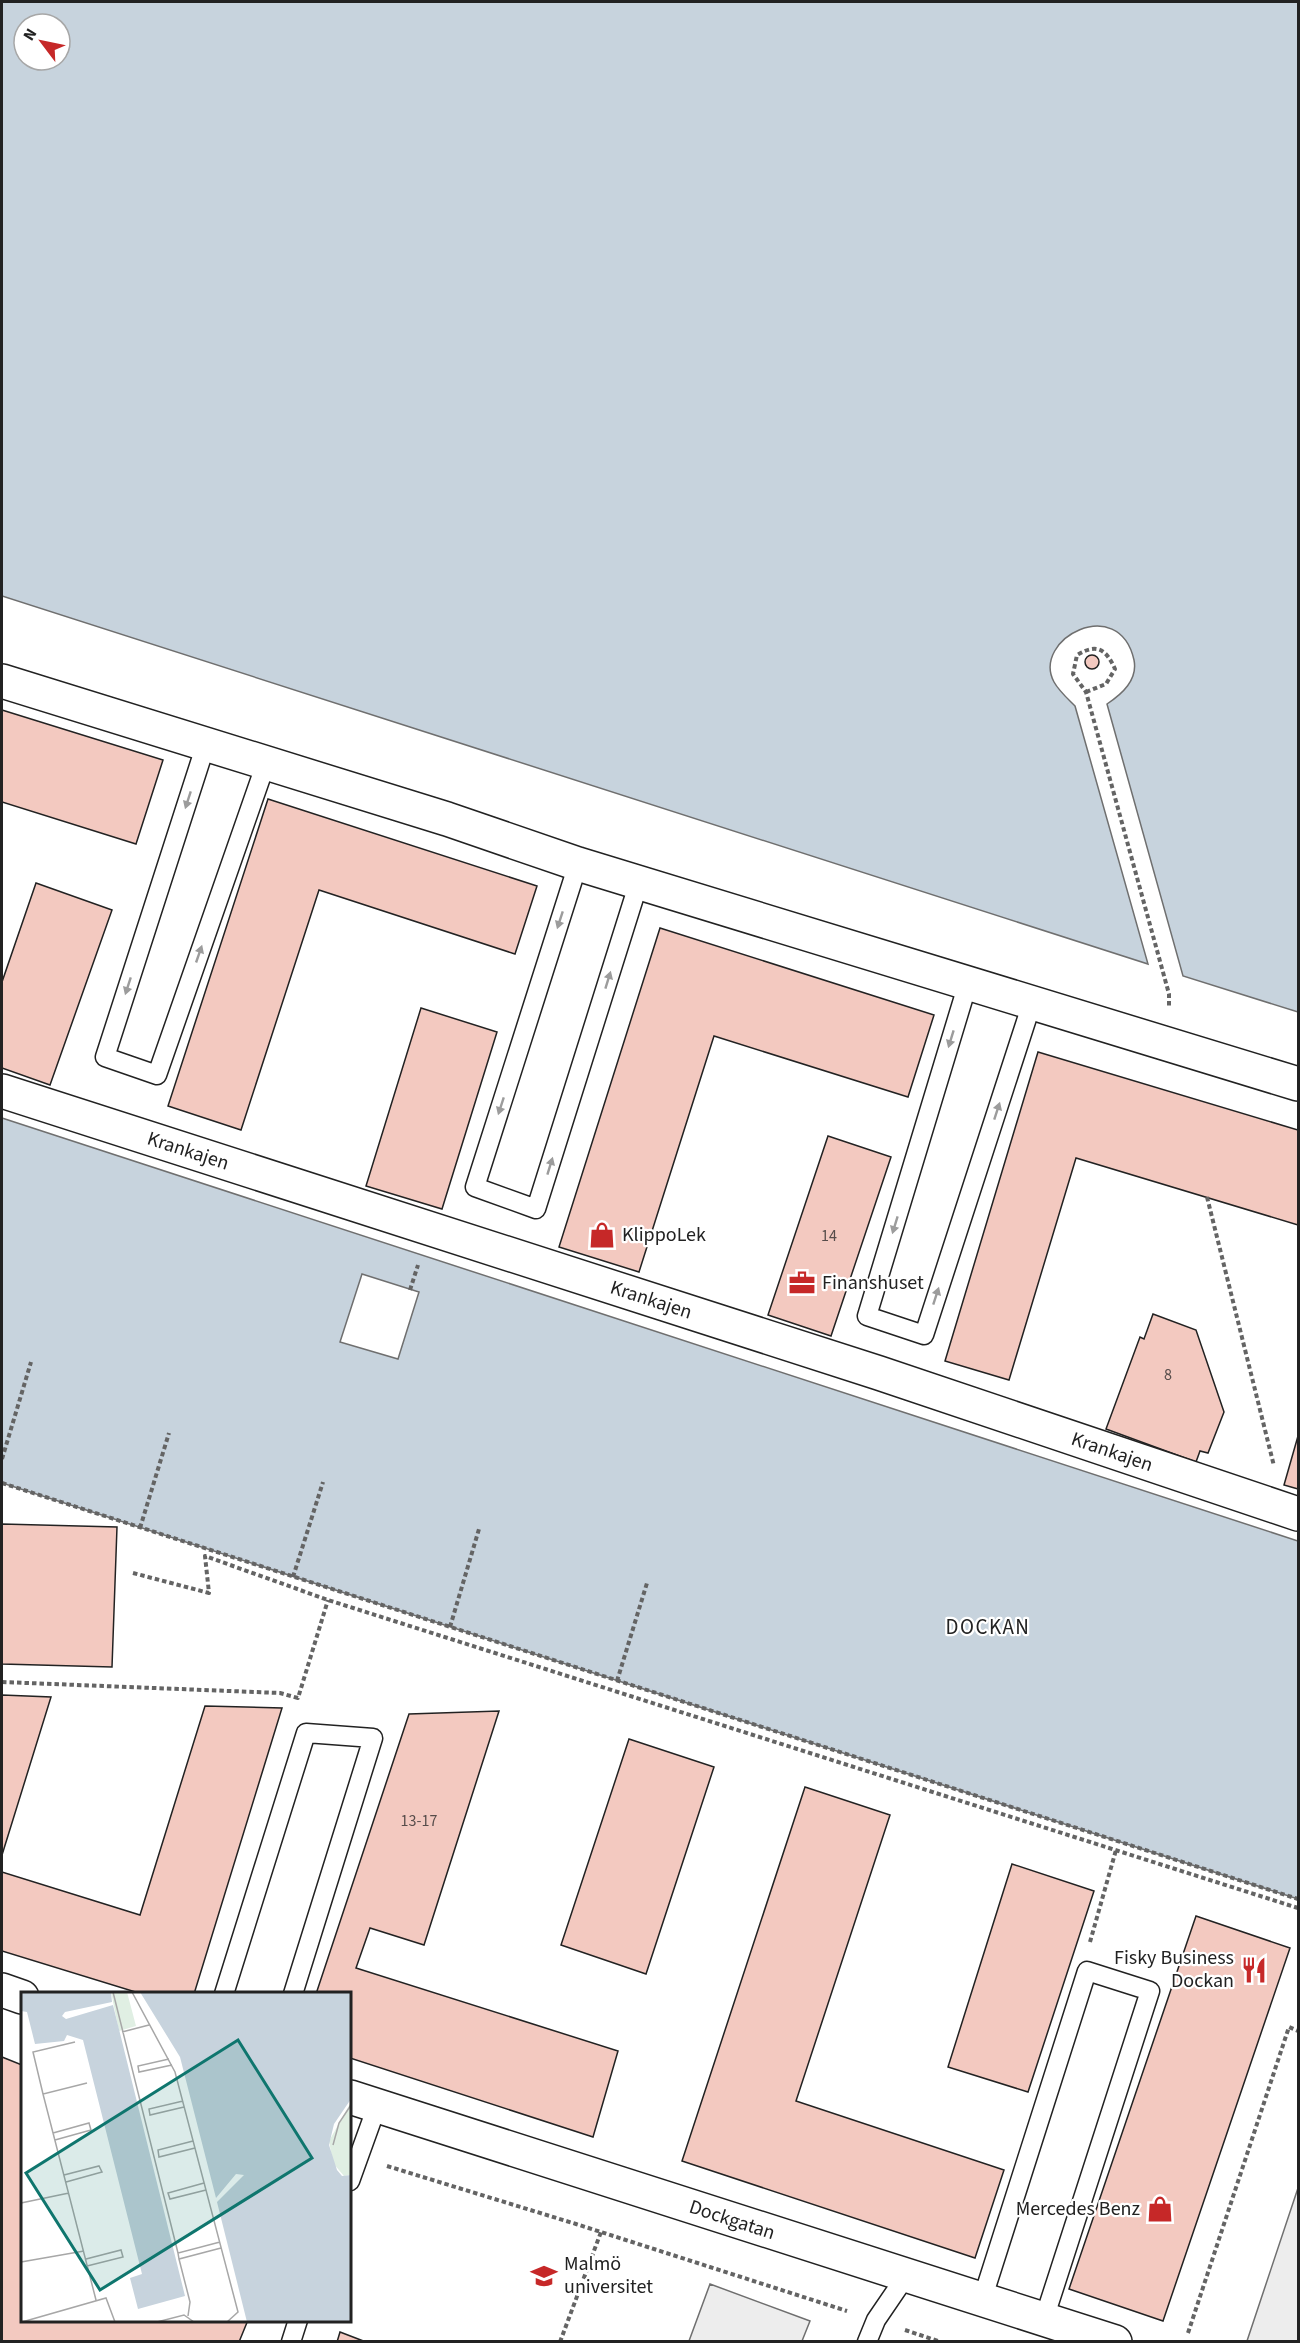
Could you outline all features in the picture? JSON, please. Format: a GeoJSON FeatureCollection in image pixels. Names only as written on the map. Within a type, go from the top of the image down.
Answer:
{"type":"FeatureCollection","features":[{"type":"Feature","properties":{"kind":"street"},"geometry":{"type":"LineString","coordinates":[[2,681],[447,819],[578,864],[1299,1084]]}},
{"type":"Feature","properties":{"kind":"street","name":"Krankajen"},"geometry":{"type":"LineString","coordinates":[[2,1091],[879,1373],[1292,1512]]}},
{"type":"Feature","properties":{"kind":"street"},"geometry":{"type":"LineString","coordinates":[[2,1990],[21,1997]]}},
{"type":"Feature","properties":{"kind":"street","name":"Dockgatan"},"geometry":{"type":"LineString","coordinates":[[363,2102],[1115,2342]]}},
{"type":"Feature","properties":{"kind":"lane"},"geometry":{"type":"LineString","coordinates":[[206,744],[105,1057],[157,1075],[266,763]]}},
{"type":"Feature","properties":{"kind":"lane"},"geometry":{"type":"LineString","coordinates":[[578,864],[475,1187],[536,1209],[639,882]]}},
{"type":"Feature","properties":{"kind":"lane"},"geometry":{"type":"LineString","coordinates":[[968,983],[867,1316],[924,1335],[1032,1003]]}},
{"type":"Feature","properties":{"kind":"lane"},"geometry":{"type":"LineString","coordinates":[[225,1992],[306,1734],[373,1738],[294,1992]]}},
{"type":"Feature","properties":{"kind":"lane"},"geometry":{"type":"LineString","coordinates":[[982,2300],[1087,1971],[1150,1991],[1044,2319]]}},
{"type":"Feature","properties":{"kind":"lane"},"geometry":{"type":"LineString","coordinates":[[351,2178],[358,2157],[363,2102]]}},
{"type":"Feature","properties":{"kind":"lane"},"geometry":{"type":"LineString","coordinates":[[867,2342],[876,2320],[906,2276]]}},
{"type":"Feature","properties":{"kind":"lane"},"geometry":{"type":"LineString","coordinates":[[291,2342],[297,2322]]}},
{"type":"Feature","properties":{"kind":"path"},"geometry":{"type":"LineString","coordinates":[[1086,692],[1106,684],[1115,669],[1110,657],[1101,650],[1088,649],[1077,655],[1073,674],[1086,692],[1169,994],[1170,1045]]}},
{"type":"Feature","properties":{"kind":"path"},"geometry":{"type":"LineString","coordinates":[[1207,1197],[1292,1512]]}},
{"type":"Feature","properties":{"kind":"path"},"geometry":{"type":"LineString","coordinates":[[410,1290],[419,1263]]}},
{"type":"Feature","properties":{"kind":"path"},"geometry":{"type":"LineString","coordinates":[[2,1459],[31,1362]]}},
{"type":"Feature","properties":{"kind":"path"},"geometry":{"type":"LineString","coordinates":[[140,1528],[169,1433]]}},
{"type":"Feature","properties":{"kind":"path"},"geometry":{"type":"LineString","coordinates":[[294,1577],[323,1482]]}},
{"type":"Feature","properties":{"kind":"path"},"geometry":{"type":"LineString","coordinates":[[2,1483],[1299,1899]]}},
{"type":"Feature","properties":{"kind":"path"},"geometry":{"type":"LineString","coordinates":[[450,1627],[479,1529]]}},
{"type":"Feature","properties":{"kind":"path"},"geometry":{"type":"LineString","coordinates":[[133,1573],[209,1593],[205,1556],[328,1600],[1299,1908]]}},
{"type":"Feature","properties":{"kind":"path"},"geometry":{"type":"LineString","coordinates":[[617,1681],[647,1583]]}},
{"type":"Feature","properties":{"kind":"path"},"geometry":{"type":"LineString","coordinates":[[2,1682],[280,1693],[298,1698],[328,1600]]}},
{"type":"Feature","properties":{"kind":"path"},"geometry":{"type":"LineString","coordinates":[[1087,1971],[1087,1954],[1116,1850]]}},
{"type":"Feature","properties":{"kind":"path"},"geometry":{"type":"LineString","coordinates":[[1188,2333],[1289,2027],[1299,2031]]}},
{"type":"Feature","properties":{"kind":"path"},"geometry":{"type":"LineString","coordinates":[[358,2157],[601,2232],[942,2342]]}},
{"type":"Feature","properties":{"kind":"path"},"geometry":{"type":"LineString","coordinates":[[560,2342],[601,2232]]}},
{"type":"Feature","properties":{"kind":"shaded area"},"geometry":{"type":"Polygon","coordinates":[[[2,2],[1298,2],[1298,1012],[1183,976],[1107,704],[1128,686],[1134,674],[1134,660],[1125,640],[1112,629],[1096,626],[1080,630],[1065,638],[1055,651],[1050,666],[1054,682],[1075,706],[1148,964],[2,596],[2,2]]]}},
{"type":"Feature","properties":{"kind":"shaded area"},"geometry":{"type":"Polygon","coordinates":[[[2,1118],[1298,1541],[1298,1899],[2,1483],[2,1118]]]}},
{"type":"Feature","properties":{"kind":"shaded area"},"geometry":{"type":"Polygon","coordinates":[[[1298,2188],[1298,2341],[1247,2341],[1298,2188]]]}},
{"type":"Feature","properties":{"kind":"shaded area"},"geometry":{"type":"Polygon","coordinates":[[[710,2284],[810,2321],[802,2341],[689,2341],[710,2284]]]}},
{"type":"Feature","properties":{"kind":"pier"},"geometry":{"type":"Polygon","coordinates":[[[362,1274],[419,1292],[398,1359],[340,1342],[362,1274]]]}},
{"type":"Feature","properties":{"kind":"building"},"geometry":{"type":"Polygon","coordinates":[[[1092,655],[1097,657],[1099,662],[1097,667],[1092,669],[1087,667],[1085,662],[1087,657],[1092,655]]]}},
{"type":"Feature","properties":{"kind":"building"},"geometry":{"type":"Polygon","coordinates":[[[2,710],[163,760],[136,844],[2,802],[2,710]]]}},
{"type":"Feature","properties":{"kind":"building"},"geometry":{"type":"Polygon","coordinates":[[[268,799],[537,886],[515,954],[319,890],[241,1130],[168,1106],[268,799]]]}},
{"type":"Feature","properties":{"kind":"building"},"geometry":{"type":"Polygon","coordinates":[[[36,883],[112,910],[50,1085],[2,1068],[2,982],[36,883]]]}},
{"type":"Feature","properties":{"kind":"building"},"geometry":{"type":"Polygon","coordinates":[[[660,928],[934,1015],[908,1097],[714,1036],[639,1272],[559,1247],[660,928]]]}},
{"type":"Feature","properties":{"kind":"building"},"geometry":{"type":"Polygon","coordinates":[[[421,1008],[497,1032],[442,1209],[366,1186],[421,1008]]]}},
{"type":"Feature","properties":{"kind":"building"},"geometry":{"type":"Polygon","coordinates":[[[1038,1052],[1298,1130],[1298,1225],[1076,1158],[1009,1380],[945,1361],[1038,1052]]]}},
{"type":"Feature","properties":{"kind":"building"},"geometry":{"type":"Polygon","coordinates":[[[828,1136],[891,1157],[831,1336],[768,1315],[828,1136]]]}},
{"type":"Feature","properties":{"kind":"building"},"geometry":{"type":"Polygon","coordinates":[[[1153,1314],[1196,1330],[1224,1412],[1208,1453],[1200,1451],[1196,1462],[1106,1429],[1140,1337],[1144,1339],[1153,1314]]]}},
{"type":"Feature","properties":{"kind":"building"},"geometry":{"type":"Polygon","coordinates":[[[1298,1436],[1298,1489],[1284,1485],[1298,1436]]]}},
{"type":"Feature","properties":{"kind":"building"},"geometry":{"type":"Polygon","coordinates":[[[2,1524],[117,1527],[112,1667],[2,1664],[2,1524]]]}},
{"type":"Feature","properties":{"kind":"building"},"geometry":{"type":"Polygon","coordinates":[[[2,1695],[51,1697],[2,1855],[2,1695]]]}},
{"type":"Feature","properties":{"kind":"building"},"geometry":{"type":"Polygon","coordinates":[[[205,1706],[282,1708],[195,1992],[135,1992],[2,1951],[2,1872],[140,1915],[205,1706]]]}},
{"type":"Feature","properties":{"kind":"building"},"geometry":{"type":"Polygon","coordinates":[[[499,1711],[424,1945],[370,1928],[356,1968],[618,2051],[593,2137],[351,2058],[351,1992],[317,1992],[409,1714],[499,1711]]]}},
{"type":"Feature","properties":{"kind":"building"},"geometry":{"type":"Polygon","coordinates":[[[629,1739],[714,1767],[646,1974],[561,1945],[629,1739]]]}},
{"type":"Feature","properties":{"kind":"building"},"geometry":{"type":"Polygon","coordinates":[[[805,1787],[890,1815],[796,2101],[1004,2170],[975,2258],[682,2161],[805,1787]]]}},
{"type":"Feature","properties":{"kind":"building"},"geometry":{"type":"Polygon","coordinates":[[[1012,1864],[1094,1891],[1028,2092],[948,2067],[1012,1864]]]}},
{"type":"Feature","properties":{"kind":"building"},"geometry":{"type":"Polygon","coordinates":[[[1196,1916],[1290,1948],[1163,2321],[1069,2289],[1196,1916]]]}},
{"type":"Feature","properties":{"kind":"building"},"geometry":{"type":"Polygon","coordinates":[[[2,2057],[21,2065],[21,2322],[247,2322],[239,2342],[2,2342],[2,2057]]]}},
{"type":"Feature","properties":{"kind":"building"},"geometry":{"type":"Polygon","coordinates":[[[340,2332],[366,2342],[337,2342],[340,2332]]]}},
{"type":"Feature","properties":{"kind":"place","name":"KlippoLek"},"geometry":{"type":"Point","coordinates":[602,1235]}},
{"type":"Feature","properties":{"kind":"place","name":"Finanshuset"},"geometry":{"type":"Point","coordinates":[802,1283]}},
{"type":"Feature","properties":{"kind":"place","name":"Fisky Business Dockan"},"geometry":{"type":"Point","coordinates":[1254,1970]}},
{"type":"Feature","properties":{"kind":"place","name":"Mercedes Benz"},"geometry":{"type":"Point","coordinates":[1160,2209]}},
{"type":"Feature","properties":{"kind":"place","name":"Malmö universitet"},"geometry":{"type":"Point","coordinates":[544,2276]}},
{"type":"Feature","properties":{"kind":"district","name":"DOCKAN"},"geometry":{"type":"Point","coordinates":[988,1627]}}]}
